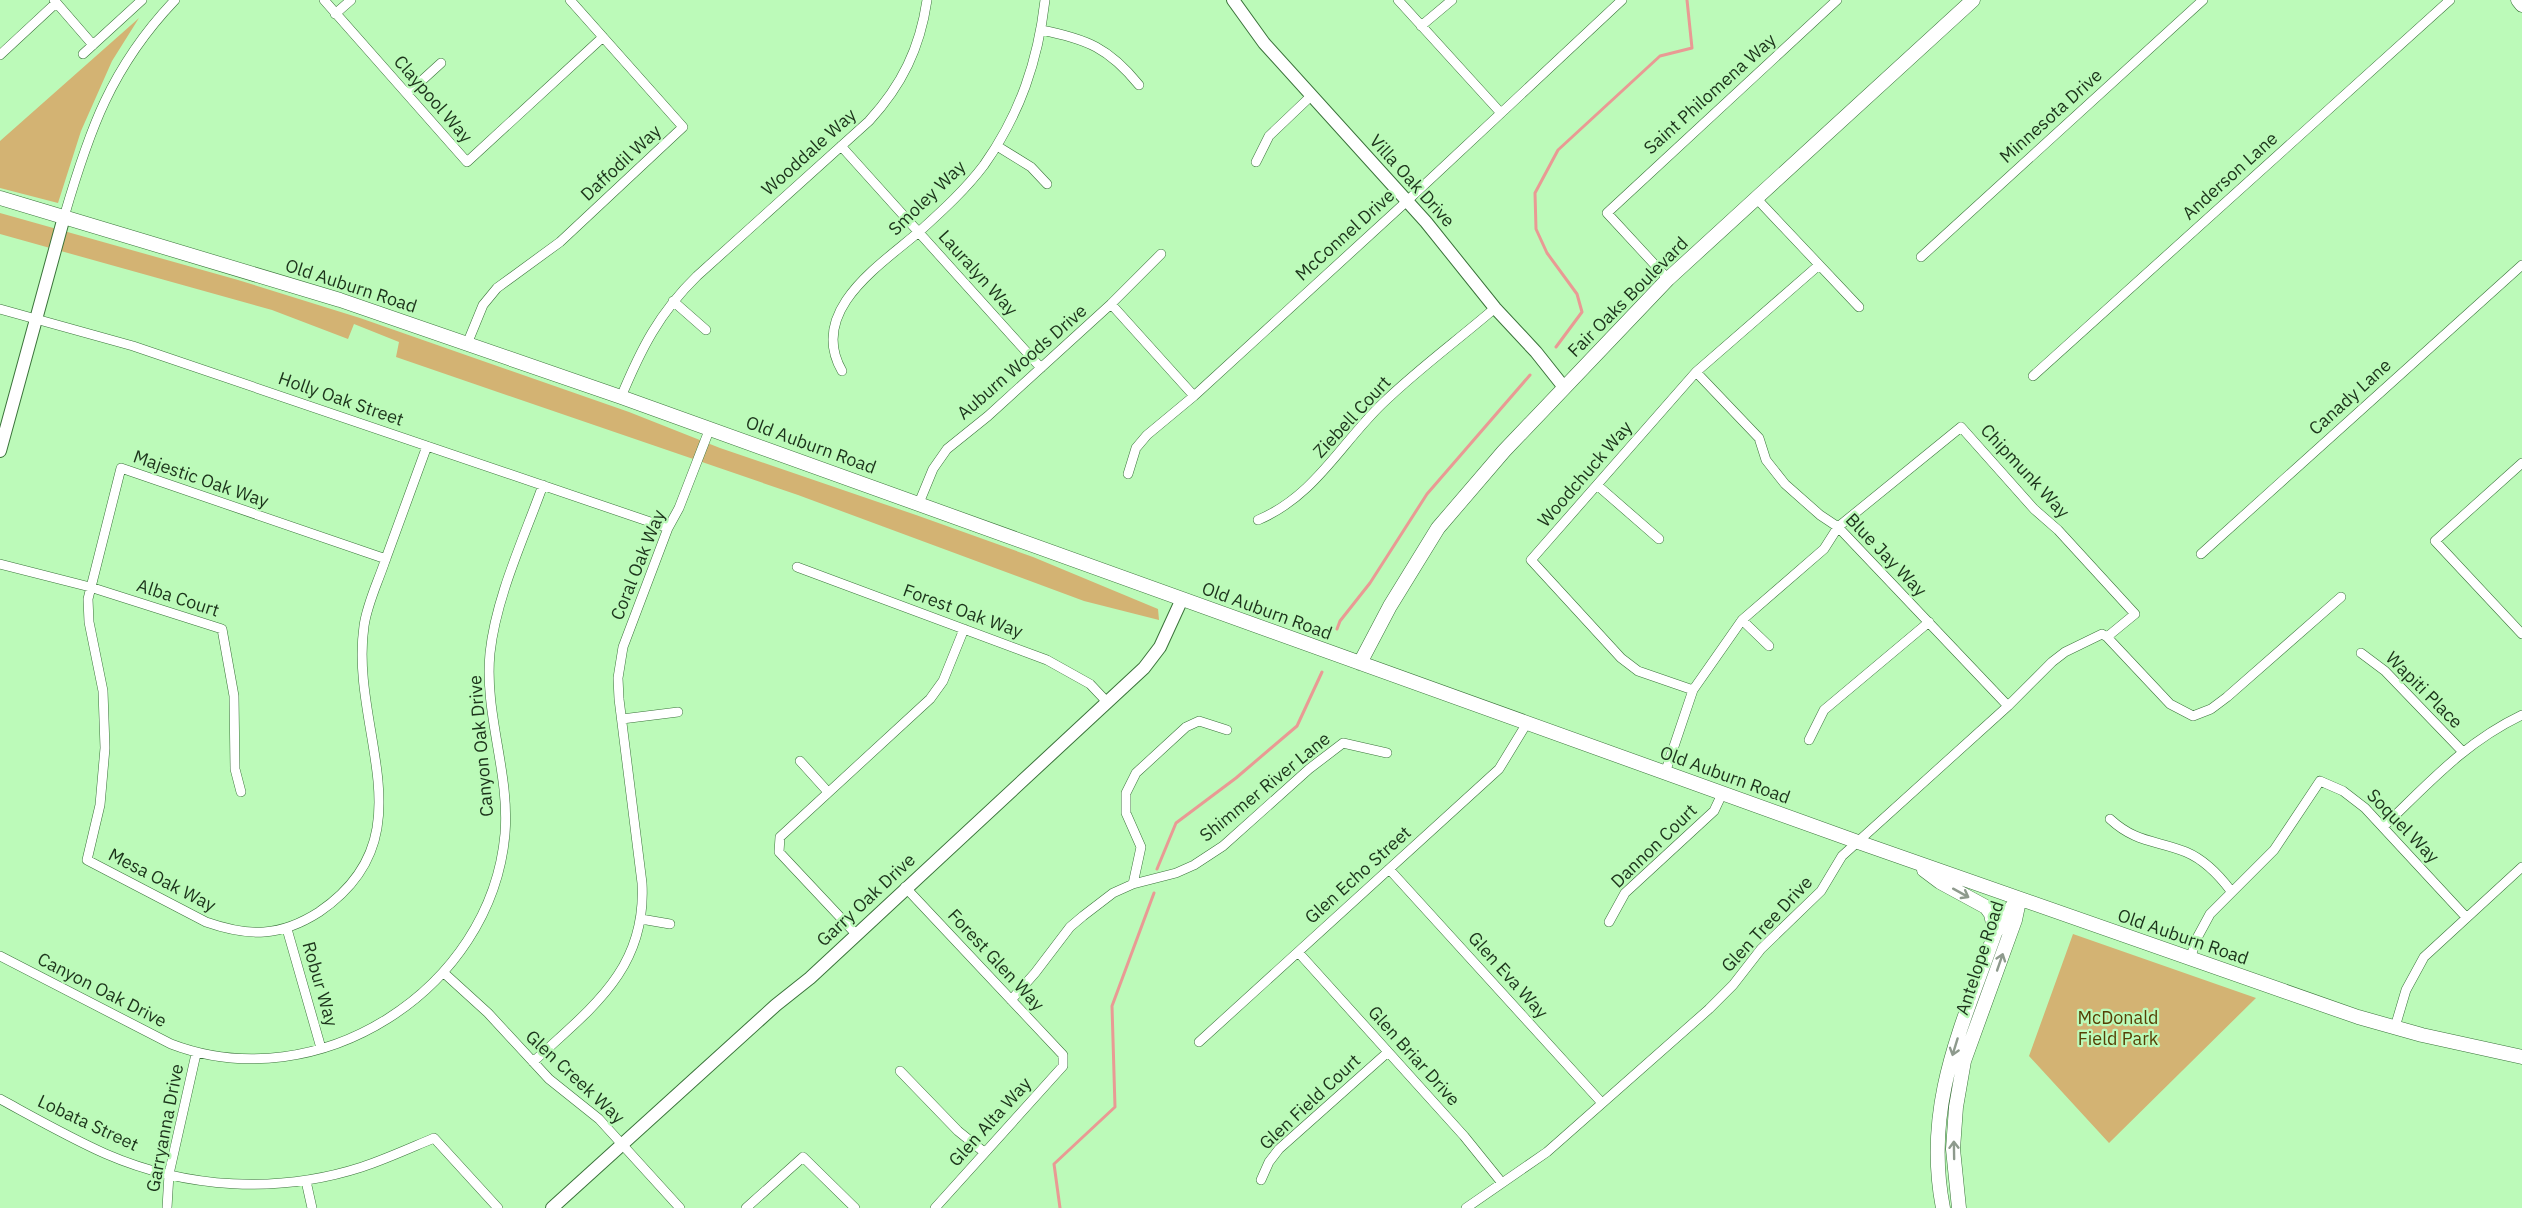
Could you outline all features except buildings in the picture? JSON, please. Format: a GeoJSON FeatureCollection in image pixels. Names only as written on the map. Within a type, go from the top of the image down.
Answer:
{"type":"FeatureCollection","features":[{"type":"Feature","properties":{"kind":"main road","name":"Fair Oaks Boulevard"},"geometry":{"type":"LineString","coordinates":[[1360,663],[1400,589],[1438,528],[1503,450],[1668,279],[1973,0]]}},
{"type":"Feature","properties":{"kind":"main road"},"geometry":{"type":"LineString","coordinates":[[2518,0],[2522,4]]}},
{"type":"Feature","properties":{"kind":"main road","name":"Old Auburn Road"},"geometry":{"type":"LineString","coordinates":[[0,198],[340,300],[621,397],[1722,794],[2358,1017],[2522,1057]]}},
{"type":"Feature","properties":{"kind":"main road"},"geometry":{"type":"LineString","coordinates":[[1915,862],[1940,882],[1986,907],[1993,920],[1995,933]]}},
{"type":"Feature","properties":{"kind":"main road","name":"Antelope Road"},"geometry":{"type":"LineString","coordinates":[[1943,1208],[1939,1185],[1937,1137],[1941,1094],[1954,1046],[1995,933],[2004,916],[2019,899]]}},
{"type":"Feature","properties":{"kind":"main road","name":"Antelope Road"},"geometry":{"type":"LineString","coordinates":[[1959,1208],[1953,1149],[1956,1107],[1964,1061],[2015,920],[2019,899]]}},
{"type":"Feature","properties":{"kind":"street"},"geometry":{"type":"LineString","coordinates":[[83,54],[142,0]]}},
{"type":"Feature","properties":{"kind":"street"},"geometry":{"type":"LineString","coordinates":[[1,444],[88,138],[107,94],[134,49],[174,0]]}},
{"type":"Feature","properties":{"kind":"street","name":"Claypool Way"},"geometry":{"type":"LineString","coordinates":[[324,0],[467,162],[603,37]]}},
{"type":"Feature","properties":{"kind":"street"},"geometry":{"type":"LineString","coordinates":[[335,14],[351,0]]}},
{"type":"Feature","properties":{"kind":"street","name":"Daffodil Way"},"geometry":{"type":"LineString","coordinates":[[467,344],[483,305],[497,288],[560,242],[683,126],[570,0]]}},
{"type":"Feature","properties":{"kind":"street","name":"Wooddale Way"},"geometry":{"type":"LineString","coordinates":[[621,397],[649,336],[673,301],[876,113],[903,76],[919,38],[927,0]]}},
{"type":"Feature","properties":{"kind":"street","name":"Smoley Way"},"geometry":{"type":"LineString","coordinates":[[842,371],[834,354],[833,331],[849,297],[864,277],[919,232],[966,186],[997,146],[1026,89],[1041,30],[1045,0]]}},
{"type":"Feature","properties":{"kind":"street","name":"Villa Oak Drive"},"geometry":{"type":"LineString","coordinates":[[1233,0],[1264,43],[1407,201],[1563,386]]}},
{"type":"Feature","properties":{"kind":"street"},"geometry":{"type":"LineString","coordinates":[[1398,0],[1500,112]]}},
{"type":"Feature","properties":{"kind":"street"},"geometry":{"type":"LineString","coordinates":[[1421,26],[1452,0]]}},
{"type":"Feature","properties":{"kind":"street","name":"McConnel Drive"},"geometry":{"type":"LineString","coordinates":[[1128,474],[1133,455],[1140,442],[1194,396],[1407,201],[1622,0]]}},
{"type":"Feature","properties":{"kind":"street","name":"Saint Philomena Way"},"geometry":{"type":"LineString","coordinates":[[1668,279],[1606,213],[1837,0]]}},
{"type":"Feature","properties":{"kind":"street","name":"Minnesota Drive"},"geometry":{"type":"LineString","coordinates":[[1921,257],[2203,0]]}},
{"type":"Feature","properties":{"kind":"street","name":"Anderson Lane"},"geometry":{"type":"LineString","coordinates":[[2033,376],[2450,0]]}},
{"type":"Feature","properties":{"kind":"street"},"geometry":{"type":"LineString","coordinates":[[0,55],[55,1],[93,45]]}},
{"type":"Feature","properties":{"kind":"street"},"geometry":{"type":"LineString","coordinates":[[1041,30],[1074,37],[1098,47],[1123,65],[1139,85]]}},
{"type":"Feature","properties":{"kind":"street"},"geometry":{"type":"LineString","coordinates":[[407,94],[441,63]]}},
{"type":"Feature","properties":{"kind":"street"},"geometry":{"type":"LineString","coordinates":[[1256,162],[1269,136],[1311,96]]}},
{"type":"Feature","properties":{"kind":"street","name":"Lauralyn Way"},"geometry":{"type":"LineString","coordinates":[[840,146],[1041,368]]}},
{"type":"Feature","properties":{"kind":"street"},"geometry":{"type":"LineString","coordinates":[[997,146],[1032,167],[1047,184]]}},
{"type":"Feature","properties":{"kind":"street"},"geometry":{"type":"LineString","coordinates":[[1756,199],[1859,308]]}},
{"type":"Feature","properties":{"kind":"street","name":"Auburn Woods Drive"},"geometry":{"type":"LineString","coordinates":[[919,503],[933,469],[942,455],[1112,304],[1161,254]]}},
{"type":"Feature","properties":{"kind":"street","name":"Woodchuck Way"},"geometry":{"type":"LineString","coordinates":[[1693,690],[1638,671],[1531,560],[1696,372],[1819,265]]}},
{"type":"Feature","properties":{"kind":"street","name":"Canady Lane"},"geometry":{"type":"LineString","coordinates":[[2201,554],[2522,266]]}},
{"type":"Feature","properties":{"kind":"street"},"geometry":{"type":"LineString","coordinates":[[673,301],[705,330]]}},
{"type":"Feature","properties":{"kind":"street"},"geometry":{"type":"LineString","coordinates":[[1112,304],[1194,396]]}},
{"type":"Feature","properties":{"kind":"street","name":"Ziebell Court"},"geometry":{"type":"LineString","coordinates":[[1258,520],[1303,492],[1330,465],[1383,403],[1495,308]]}},
{"type":"Feature","properties":{"kind":"street","name":"Holly Oak Street"},"geometry":{"type":"LineString","coordinates":[[0,309],[133,346],[668,528]]}},
{"type":"Feature","properties":{"kind":"street","name":"Blue Jay Way"},"geometry":{"type":"LineString","coordinates":[[1696,372],[1759,438],[1766,460],[1785,484],[1820,515],[1838,527],[2008,706]]}},
{"type":"Feature","properties":{"kind":"street","name":"Chipmunk Way"},"geometry":{"type":"LineString","coordinates":[[1665,773],[1693,690],[1742,620],[1824,549],[1838,527],[1961,426],[2034,509],[2058,530],[2135,614],[2107,637]]}},
{"type":"Feature","properties":{"kind":"street","name":"Coral Oak Way"},"geometry":{"type":"LineString","coordinates":[[532,1062],[612,986],[632,952],[641,919],[642,874],[618,678],[621,656],[668,528],[710,428]]}},
{"type":"Feature","properties":{"kind":"street","name":"Mesa Oak Way"},"geometry":{"type":"LineString","coordinates":[[90,587],[89,622],[103,691],[105,748],[100,805],[87,860],[206,922],[223,928],[257,932],[287,929],[326,907],[348,888],[367,863],[377,833],[379,802],[362,648],[369,608],[427,446]]}},
{"type":"Feature","properties":{"kind":"street"},"geometry":{"type":"LineString","coordinates":[[2522,463],[2436,541],[2522,634]]}},
{"type":"Feature","properties":{"kind":"street","name":"Majestic Oak Way"},"geometry":{"type":"LineString","coordinates":[[90,587],[121,468],[386,559]]}},
{"type":"Feature","properties":{"kind":"street","name":"Canyon Oak Drive"},"geometry":{"type":"LineString","coordinates":[[0,956],[171,1044],[196,1054],[233,1058],[286,1058],[370,1030],[391,1017],[444,973],[480,919],[500,861],[505,834],[505,797],[491,702],[490,654],[500,607],[543,485]]}},
{"type":"Feature","properties":{"kind":"street"},"geometry":{"type":"LineString","coordinates":[[1597,485],[1659,539]]}},
{"type":"Feature","properties":{"kind":"street","name":"Alba Court"},"geometry":{"type":"LineString","coordinates":[[0,564],[90,587],[222,629],[233,685],[235,769],[241,792]]}},
{"type":"Feature","properties":{"kind":"street","name":"Forest Oak Way"},"geometry":{"type":"LineString","coordinates":[[797,567],[1066,669],[1090,684],[1108,703]]}},
{"type":"Feature","properties":{"kind":"street"},"geometry":{"type":"LineString","coordinates":[[2107,637],[2170,704],[2193,716],[2211,709],[2227,697],[2341,597]]}},
{"type":"Feature","properties":{"kind":"street","name":"Garry Oak Drive"},"geometry":{"type":"LineString","coordinates":[[552,1208],[623,1146],[1108,703],[1156,654],[1182,599]]}},
{"type":"Feature","properties":{"kind":"street"},"geometry":{"type":"LineString","coordinates":[[1742,620],[1769,646]]}},
{"type":"Feature","properties":{"kind":"street"},"geometry":{"type":"LineString","coordinates":[[1809,740],[1824,710],[1929,622]]}},
{"type":"Feature","properties":{"kind":"street"},"geometry":{"type":"LineString","coordinates":[[856,934],[779,852],[780,837],[930,699],[943,681],[964,629]]}},
{"type":"Feature","properties":{"kind":"street","name":"Glen Tree Drive"},"geometry":{"type":"LineString","coordinates":[[1466,1208],[1547,1152],[1733,985],[1761,949],[1821,891],[1842,856],[2065,652],[2102,634],[2107,637]]}},
{"type":"Feature","properties":{"kind":"street","name":"Wapiti Place"},"geometry":{"type":"LineString","coordinates":[[2361,653],[2385,671],[2462,752]]}},
{"type":"Feature","properties":{"kind":"street"},"geometry":{"type":"LineString","coordinates":[[622,719],[678,712]]}},
{"type":"Feature","properties":{"kind":"street"},"geometry":{"type":"LineString","coordinates":[[2383,826],[2462,752],[2487,734],[2522,715]]}},
{"type":"Feature","properties":{"kind":"street"},"geometry":{"type":"LineString","coordinates":[[1011,1000],[1070,927],[1113,893],[1133,884],[1141,847],[1126,813],[1126,793],[1136,773],[1186,727],[1200,721],[1227,730]]}},
{"type":"Feature","properties":{"kind":"street","name":"Glen Echo Street"},"geometry":{"type":"LineString","coordinates":[[1199,1042],[1498,769],[1527,723]]}},
{"type":"Feature","properties":{"kind":"street","name":"Shimmer River Lane"},"geometry":{"type":"LineString","coordinates":[[1133,884],[1176,873],[1194,865],[1223,846],[1309,769],[1343,743],[1387,753]]}},
{"type":"Feature","properties":{"kind":"street"},"geometry":{"type":"LineString","coordinates":[[800,761],[828,792]]}},
{"type":"Feature","properties":{"kind":"street","name":"Soquel Way"},"geometry":{"type":"LineString","coordinates":[[2190,959],[2206,921],[2231,891],[2274,850],[2320,781],[2353,798],[2383,826],[2466,916]]}},
{"type":"Feature","properties":{"kind":"street","name":"Dannon Court"},"geometry":{"type":"LineString","coordinates":[[1609,922],[1625,893],[1714,811],[1722,794]]}},
{"type":"Feature","properties":{"kind":"street"},"geometry":{"type":"LineString","coordinates":[[2110,819],[2138,838],[2192,855],[2212,869],[2231,891]]}},
{"type":"Feature","properties":{"kind":"street"},"geometry":{"type":"LineString","coordinates":[[2396,1028],[2406,990],[2414,971],[2424,957],[2522,867]]}},
{"type":"Feature","properties":{"kind":"street","name":"Glen Eva Way"},"geometry":{"type":"LineString","coordinates":[[1389,869],[1602,1103]]}},
{"type":"Feature","properties":{"kind":"street","name":"Forest Glen Way"},"geometry":{"type":"LineString","coordinates":[[905,887],[1063,1055]]}},
{"type":"Feature","properties":{"kind":"street"},"geometry":{"type":"LineString","coordinates":[[641,919],[670,924]]}},
{"type":"Feature","properties":{"kind":"street","name":"Robur Way"},"geometry":{"type":"LineString","coordinates":[[287,929],[321,1048]]}},
{"type":"Feature","properties":{"kind":"street","name":"Glen Briar Drive"},"geometry":{"type":"LineString","coordinates":[[1298,952],[1464,1136],[1502,1183]]}},
{"type":"Feature","properties":{"kind":"street","name":"Glen Creek Way"},"geometry":{"type":"LineString","coordinates":[[444,973],[488,1013],[549,1079],[599,1119],[681,1208]]}},
{"type":"Feature","properties":{"kind":"street","name":"Glen Field Court"},"geometry":{"type":"LineString","coordinates":[[1261,1180],[1269,1162],[1279,1149],[1388,1052]]}},
{"type":"Feature","properties":{"kind":"street","name":"Garryanna Drive"},"geometry":{"type":"LineString","coordinates":[[167,1208],[169,1174],[196,1054]]}},
{"type":"Feature","properties":{"kind":"street","name":"Glen Alta Way"},"geometry":{"type":"LineString","coordinates":[[935,1208],[1063,1066],[1063,1055]]}},
{"type":"Feature","properties":{"kind":"street"},"geometry":{"type":"LineString","coordinates":[[900,1071],[958,1131],[984,1152]]}},
{"type":"Feature","properties":{"kind":"street","name":"Lobata Street"},"geometry":{"type":"LineString","coordinates":[[1,1103],[107,1154],[169,1174],[245,1185],[306,1181],[359,1168],[434,1137],[498,1208]]}},
{"type":"Feature","properties":{"kind":"street"},"geometry":{"type":"LineString","coordinates":[[746,1208],[803,1156],[855,1208]]}},
{"type":"Feature","properties":{"kind":"street"},"geometry":{"type":"LineString","coordinates":[[306,1181],[312,1208]]}},
{"type":"Feature","properties":{"kind":"green space"},"geometry":{"type":"Polygon","coordinates":[[[139,18],[112,61],[81,131],[58,203],[0,188],[0,141],[139,18]]]}},
{"type":"Feature","properties":{"kind":"green space"},"geometry":{"type":"Polygon","coordinates":[[[0,213],[238,280],[360,318],[629,412],[720,448],[1033,557],[1158,609],[1159,620],[1084,601],[798,495],[396,357],[399,342],[354,324],[348,339],[272,310],[0,234],[0,213]]]}},
{"type":"Feature","properties":{"kind":"green space","name":"McDonald Field Park"},"geometry":{"type":"Polygon","coordinates":[[[2073,934],[2256,998],[2109,1143],[2029,1056],[2073,934]]]}},
{"type":"Feature","properties":{"kind":"waterway"},"geometry":{"type":"LineString","coordinates":[[1556,347],[1582,312],[1577,294],[1547,253],[1536,229],[1535,193],[1558,150],[1660,56],[1692,48],[1687,0]]}},
{"type":"Feature","properties":{"kind":"waterway"},"geometry":{"type":"LineString","coordinates":[[1337,629],[1340,621],[1370,583],[1427,494],[1530,375]]}},
{"type":"Feature","properties":{"kind":"waterway"},"geometry":{"type":"LineString","coordinates":[[1157,869],[1176,823],[1236,778],[1297,726],[1322,672]]}},
{"type":"Feature","properties":{"kind":"waterway"},"geometry":{"type":"LineString","coordinates":[[1060,1208],[1054,1164],[1115,1107],[1112,1006],[1154,893]]}}]}
